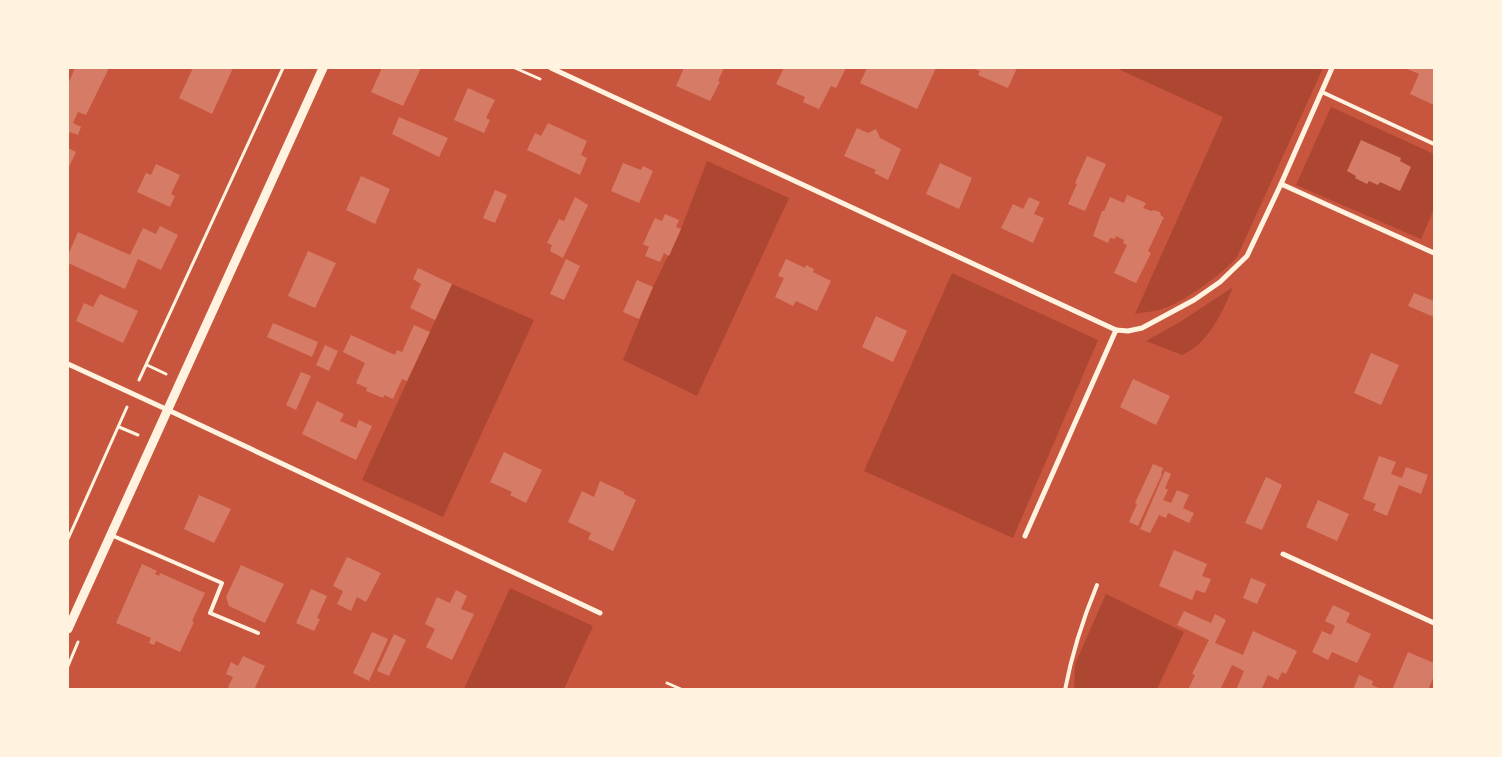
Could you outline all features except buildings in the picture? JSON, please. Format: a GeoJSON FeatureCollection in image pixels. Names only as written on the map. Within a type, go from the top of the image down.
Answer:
{"type":"FeatureCollection","features":[{"type":"Feature","properties":{"kind":"street"},"geometry":{"type":"LineString","coordinates":[[68,629],[323,68]]}},
{"type":"Feature","properties":{"kind":"street"},"geometry":{"type":"LineString","coordinates":[[551,68],[1116,330],[1128,331],[1142,328],[1194,300],[1232,271],[1247,256],[1332,68]]}},
{"type":"Feature","properties":{"kind":"street"},"geometry":{"type":"LineString","coordinates":[[1281,184],[1434,253]]}},
{"type":"Feature","properties":{"kind":"street"},"geometry":{"type":"LineString","coordinates":[[1025,536],[1116,330]]}},
{"type":"Feature","properties":{"kind":"street"},"geometry":{"type":"LineString","coordinates":[[68,364],[600,612]]}},
{"type":"Feature","properties":{"kind":"street"},"geometry":{"type":"LineString","coordinates":[[1283,554],[1434,622]]}},
{"type":"Feature","properties":{"kind":"lane"},"geometry":{"type":"LineString","coordinates":[[1322,92],[1434,144]]}},
{"type":"Feature","properties":{"kind":"lane"},"geometry":{"type":"LineString","coordinates":[[111,535],[222,583],[210,613],[258,633]]}},
{"type":"Feature","properties":{"kind":"lane"},"geometry":{"type":"LineString","coordinates":[[1065,690],[1081,624],[1097,585]]}},
{"type":"Feature","properties":{"kind":"path"},"geometry":{"type":"LineString","coordinates":[[138,381],[282,68]]}},
{"type":"Feature","properties":{"kind":"path"},"geometry":{"type":"LineString","coordinates":[[68,539],[126,410]]}},
{"type":"Feature","properties":{"kind":"path"},"geometry":{"type":"LineString","coordinates":[[667,683],[683,690]]}},
{"type":"Feature","properties":{"kind":"shaded area"},"geometry":{"type":"Polygon","coordinates":[[[1116,68],[1323,68],[1237,257],[1212,280],[1178,302],[1159,310],[1135,314],[1223,117],[1116,68]]]}},
{"type":"Feature","properties":{"kind":"shaded area"},"geometry":{"type":"Polygon","coordinates":[[[1331,107],[1434,154],[1434,209],[1421,239],[1296,185],[1331,107]]]}},
{"type":"Feature","properties":{"kind":"shaded area"},"geometry":{"type":"Polygon","coordinates":[[[707,161],[789,198],[697,396],[623,360],[653,287],[681,229],[707,161]]]}},
{"type":"Feature","properties":{"kind":"shaded area"},"geometry":{"type":"Polygon","coordinates":[[[952,273],[1098,340],[1013,538],[864,471],[952,273]]]}},
{"type":"Feature","properties":{"kind":"shaded area"},"geometry":{"type":"Polygon","coordinates":[[[452,284],[534,320],[443,517],[362,480],[452,284]]]}},
{"type":"Feature","properties":{"kind":"shaded area"},"geometry":{"type":"Polygon","coordinates":[[[1233,287],[1214,326],[1200,343],[1191,350],[1182,355],[1146,341],[1180,322],[1233,287]]]}},
{"type":"Feature","properties":{"kind":"shaded area"},"geometry":{"type":"Polygon","coordinates":[[[510,588],[593,626],[564,689],[464,689],[510,588]]]}},
{"type":"Feature","properties":{"kind":"shaded area"},"geometry":{"type":"Polygon","coordinates":[[[1106,594],[1184,632],[1157,689],[1074,689],[1075,664],[1106,594]]]}}]}
